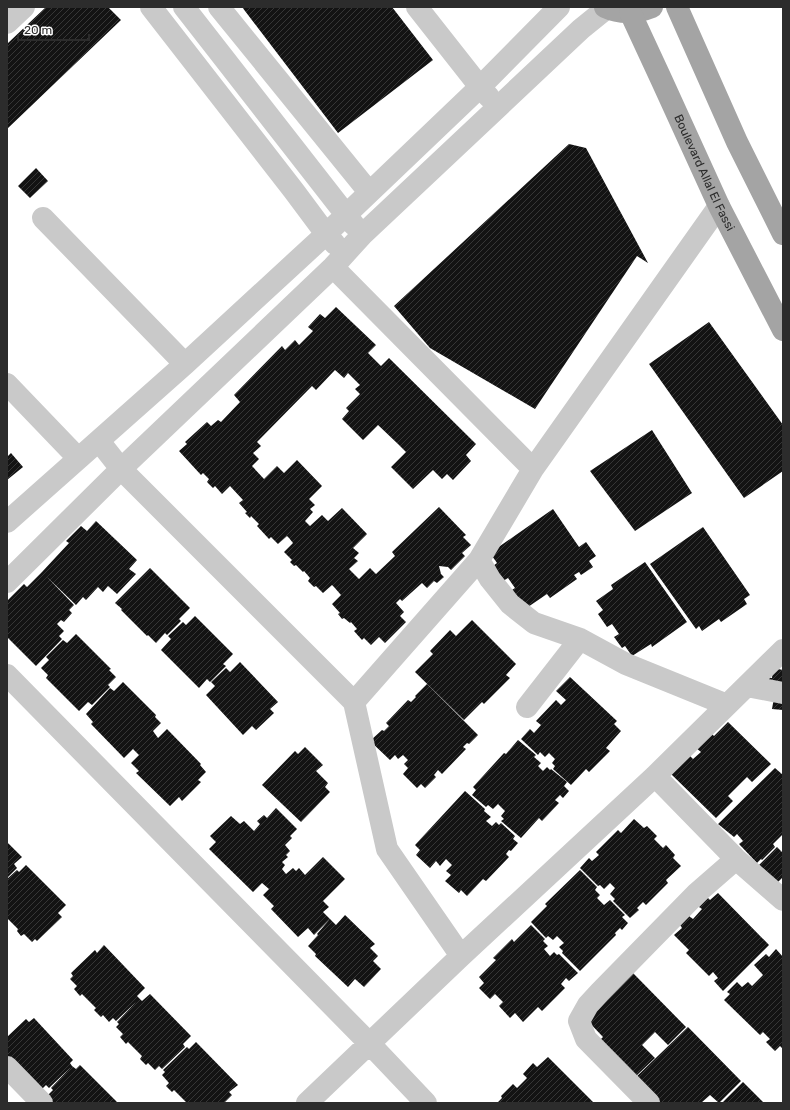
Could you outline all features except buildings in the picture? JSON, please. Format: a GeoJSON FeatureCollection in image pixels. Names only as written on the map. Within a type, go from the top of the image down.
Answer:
{"type":"FeatureCollection","features":[{"type":"Feature","properties":{"kind":"main road"},"geometry":{"type":"LineString","coordinates":[[606,7],[630,12],[645,10],[652,7]]}},
{"type":"Feature","properties":{"kind":"main road"},"geometry":{"type":"LineString","coordinates":[[678,7],[737,142],[783,234]]}},
{"type":"Feature","properties":{"kind":"main road","name":"Boulevard Allal El Fassi"},"geometry":{"type":"LineString","coordinates":[[630,12],[719,206],[783,330]]}},
{"type":"Feature","properties":{"kind":"street"},"geometry":{"type":"LineString","coordinates":[[7,23],[24,7]]}},
{"type":"Feature","properties":{"kind":"street"},"geometry":{"type":"LineString","coordinates":[[151,7],[326,234],[338,260],[533,469]]}},
{"type":"Feature","properties":{"kind":"street"},"geometry":{"type":"LineString","coordinates":[[184,7],[362,235]]}},
{"type":"Feature","properties":{"kind":"street"},"geometry":{"type":"LineString","coordinates":[[219,7],[369,192]]}},
{"type":"Feature","properties":{"kind":"street"},"geometry":{"type":"LineString","coordinates":[[417,7],[480,87],[498,106]]}},
{"type":"Feature","properties":{"kind":"street"},"geometry":{"type":"LineString","coordinates":[[9,517],[99,441],[326,234],[346,213],[480,87],[559,7]]}},
{"type":"Feature","properties":{"kind":"street"},"geometry":{"type":"LineString","coordinates":[[7,582],[362,235],[581,28],[606,7]]}},
{"type":"Feature","properties":{"kind":"street"},"geometry":{"type":"LineString","coordinates":[[354,702],[479,560],[533,469],[719,206]]}},
{"type":"Feature","properties":{"kind":"street"},"geometry":{"type":"LineString","coordinates":[[43,218],[185,364]]}},
{"type":"Feature","properties":{"kind":"street"},"geometry":{"type":"LineString","coordinates":[[7,384],[78,458]]}},
{"type":"Feature","properties":{"kind":"street"},"geometry":{"type":"LineString","coordinates":[[99,441],[121,469],[354,702],[387,849],[461,956]]}},
{"type":"Feature","properties":{"kind":"street"},"geometry":{"type":"LineString","coordinates":[[479,560],[490,579],[510,604],[534,623],[580,639],[626,664],[727,705]]}},
{"type":"Feature","properties":{"kind":"street"},"geometry":{"type":"LineString","coordinates":[[527,707],[580,639]]}},
{"type":"Feature","properties":{"kind":"street"},"geometry":{"type":"LineString","coordinates":[[307,1103],[461,956],[655,776],[783,650]]}},
{"type":"Feature","properties":{"kind":"street"},"geometry":{"type":"LineString","coordinates":[[7,675],[369,1043],[426,1103]]}},
{"type":"Feature","properties":{"kind":"street"},"geometry":{"type":"LineString","coordinates":[[747,686],[783,692]]}},
{"type":"Feature","properties":{"kind":"street"},"geometry":{"type":"LineString","coordinates":[[655,776],[736,859],[783,900]]}},
{"type":"Feature","properties":{"kind":"street"},"geometry":{"type":"LineString","coordinates":[[649,1103],[586,1039],[579,1021],[588,1006],[605,987],[697,893],[736,859]]}},
{"type":"Feature","properties":{"kind":"street"},"geometry":{"type":"LineString","coordinates":[[7,1067],[42,1103]]}}]}
